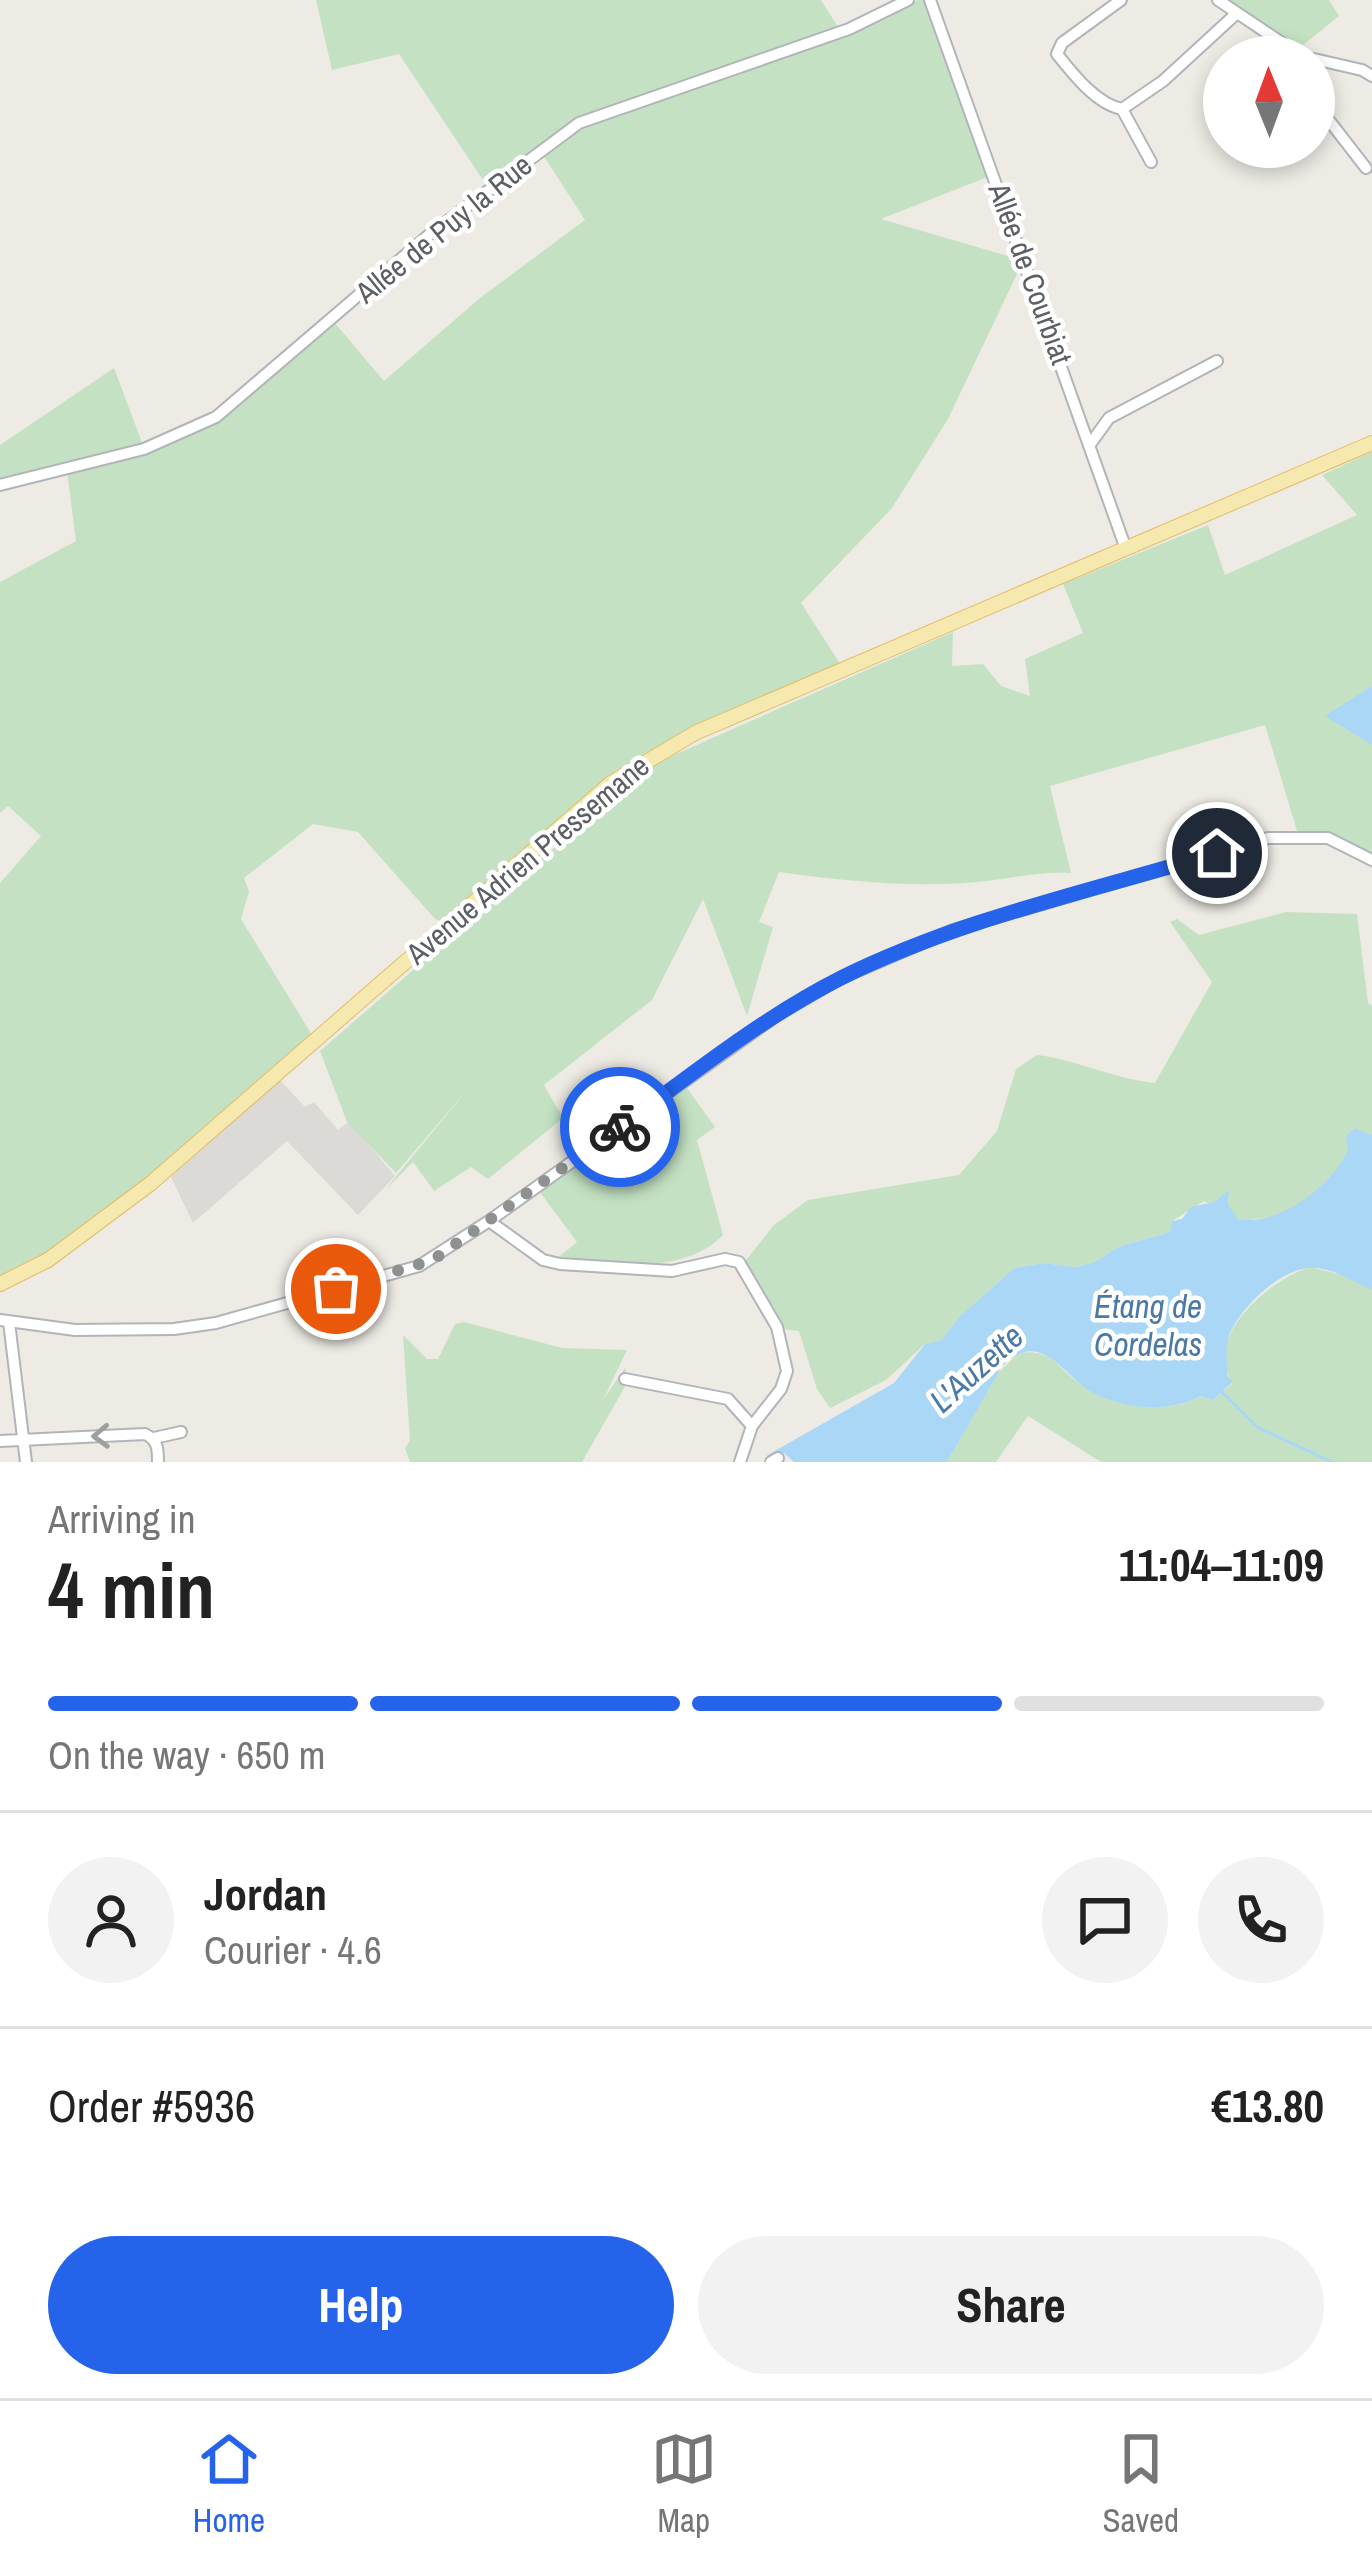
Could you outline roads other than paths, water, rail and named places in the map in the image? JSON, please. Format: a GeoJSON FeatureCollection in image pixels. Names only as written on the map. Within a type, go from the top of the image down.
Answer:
{"type":"FeatureCollection","features":[{"type":"Feature","properties":{"kind":"main road","name":"Avenue Adrien Pressemane"},"geometry":{"type":"LineString","coordinates":[[0,1284],[48,1261],[150,1184],[639,763],[695,733],[1370,449]]}},
{"type":"Feature","properties":{"kind":"street","name":"Allée de Puy la Rue"},"geometry":{"type":"LineString","coordinates":[[0,485],[144,449],[216,417],[430,234],[579,123],[849,29],[908,0]]}},
{"type":"Feature","properties":{"kind":"street","name":"Allée de Courbiat"},"geometry":{"type":"LineString","coordinates":[[930,0],[1126,549]]}},
{"type":"Feature","properties":{"kind":"street"},"geometry":{"type":"LineString","coordinates":[[1121,0],[1062,43],[1057,53],[1074,75],[1110,106],[1122,109],[1151,162]]}},
{"type":"Feature","properties":{"kind":"street"},"geometry":{"type":"LineString","coordinates":[[1218,0],[1270,36]]}},
{"type":"Feature","properties":{"kind":"street"},"geometry":{"type":"LineString","coordinates":[[1122,109],[1162,81],[1237,13]]}},
{"type":"Feature","properties":{"kind":"street"},"geometry":{"type":"LineString","coordinates":[[1335,64],[1372,76]]}},
{"type":"Feature","properties":{"kind":"street"},"geometry":{"type":"LineString","coordinates":[[1335,128],[1366,168]]}},
{"type":"Feature","properties":{"kind":"street"},"geometry":{"type":"LineString","coordinates":[[1091,443],[1109,418],[1217,361]]}},
{"type":"Feature","properties":{"kind":"street"},"geometry":{"type":"LineString","coordinates":[[26,1462],[4,1322],[75,1330],[174,1329],[216,1323],[419,1266],[490,1221],[776,1016],[841,978],[953,930],[1268,838],[1328,838],[1372,860]]}},
{"type":"Feature","properties":{"kind":"street"},"geometry":{"type":"LineString","coordinates":[[490,1221],[543,1260],[560,1264],[672,1271],[725,1259],[739,1262],[771,1314],[787,1361],[782,1390],[752,1426],[740,1462]]}},
{"type":"Feature","properties":{"kind":"street"},"geometry":{"type":"LineString","coordinates":[[626,1379],[728,1399],[752,1426]]}},
{"type":"Feature","properties":{"kind":"street"},"geometry":{"type":"LineString","coordinates":[[0,1441],[154,1438],[181,1432]]}},
{"type":"Feature","properties":{"kind":"street"},"geometry":{"type":"LineString","coordinates":[[154,1438],[158,1462]]}},
{"type":"Feature","properties":{"kind":"water"},"geometry":{"type":"Polygon","coordinates":[[[1372,686],[1372,745],[1325,716],[1372,686]]]}},
{"type":"Feature","properties":{"kind":"water","name":"Étang de Cordelas"},"geometry":{"type":"Polygon","coordinates":[[[1355,1128],[1372,1135],[1372,1290],[1316,1268],[1296,1271],[1272,1284],[1234,1325],[1226,1355],[1227,1375],[1233,1382],[1213,1400],[1201,1396],[1156,1407],[1121,1403],[1090,1391],[1060,1365],[1032,1351],[1001,1368],[947,1462],[794,1462],[784,1453],[766,1456],[894,1383],[925,1344],[942,1340],[959,1317],[1014,1268],[1095,1262],[1118,1247],[1170,1232],[1172,1221],[1182,1219],[1191,1207],[1214,1202],[1229,1190],[1228,1204],[1238,1219],[1270,1217],[1302,1201],[1330,1177],[1348,1150],[1346,1136],[1355,1128]]]}},
{"type":"Feature","properties":{"kind":"waterway"},"geometry":{"type":"LineString","coordinates":[[1222,1392],[1257,1427],[1332,1462]]}},
{"type":"Feature","properties":{"kind":"water label","name":"L'Auzette"},"geometry":{"type":"Point","coordinates":[976,1368]}}]}
